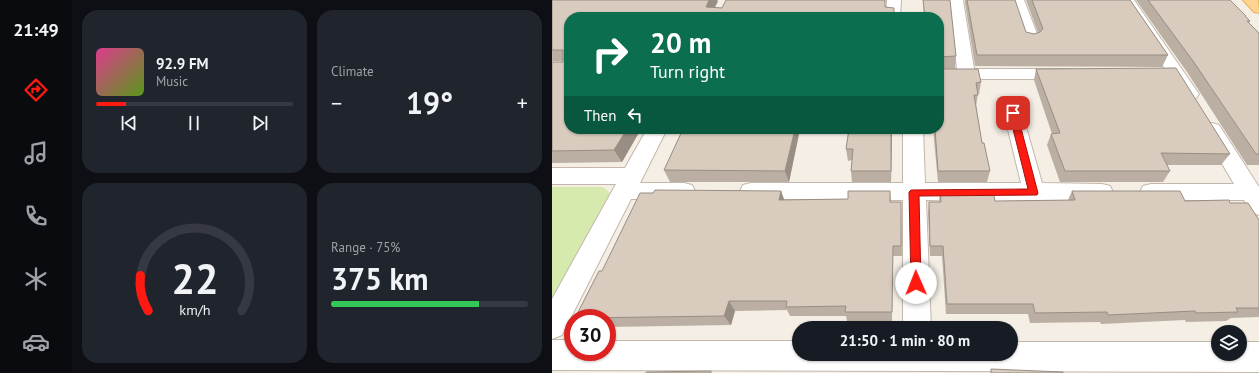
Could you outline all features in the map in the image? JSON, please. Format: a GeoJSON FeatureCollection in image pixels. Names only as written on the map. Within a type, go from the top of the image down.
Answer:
{"type":"FeatureCollection","features":[{"type":"Feature","properties":{"kind":"main road"},"geometry":{"type":"LineString","coordinates":[[1250,0],[1259,9]]}},
{"type":"Feature","properties":{"kind":"street"},"geometry":{"type":"LineString","coordinates":[[893,12],[894,0]]}},
{"type":"Feature","properties":{"kind":"street"},"geometry":{"type":"LineString","coordinates":[[956,0],[966,74]]}},
{"type":"Feature","properties":{"kind":"street"},"geometry":{"type":"LineString","coordinates":[[1017,0],[1031,39]]}},
{"type":"Feature","properties":{"kind":"street"},"geometry":{"type":"LineString","coordinates":[[1127,0],[1177,73],[1254,199]]}},
{"type":"Feature","properties":{"kind":"street"},"geometry":{"type":"LineString","coordinates":[[1153,73],[1177,73]]}},
{"type":"Feature","properties":{"kind":"street"},"geometry":{"type":"LineString","coordinates":[[944,74],[1083,74]]}},
{"type":"Feature","properties":{"kind":"street"},"geometry":{"type":"LineString","coordinates":[[1013,113],[1034,193]]}},
{"type":"Feature","properties":{"kind":"street"},"geometry":{"type":"LineString","coordinates":[[552,326],[654,134]]}},
{"type":"Feature","properties":{"kind":"street"},"geometry":{"type":"LineString","coordinates":[[912,134],[917,321]]}},
{"type":"Feature","properties":{"kind":"street"},"geometry":{"type":"LineString","coordinates":[[552,176],[702,191]]}},
{"type":"Feature","properties":{"kind":"street"},"geometry":{"type":"LineString","coordinates":[[734,191],[1034,193],[1126,192],[1254,199]]}},
{"type":"Feature","properties":{"kind":"street"},"geometry":{"type":"LineString","coordinates":[[552,355],[829,365],[869,361]]}},
{"type":"Feature","properties":{"kind":"street"},"geometry":{"type":"LineString","coordinates":[[1018,361],[1103,365],[1259,357]]}},
{"type":"Feature","properties":{"kind":"green space"},"geometry":{"type":"Polygon","coordinates":[[[552,187],[603,187],[610,193],[552,298],[552,187]]]}},
{"type":"Feature","properties":{"kind":"building"},"geometry":{"type":"Polygon","coordinates":[[[552,0],[709,0],[706,7],[722,8],[726,0],[885,0],[885,7],[894,8],[894,12],[564,12],[564,134],[624,134],[614,150],[552,151],[552,62],[563,62],[563,50],[552,50],[552,0]]]}},
{"type":"Feature","properties":{"kind":"building"},"geometry":{"type":"Polygon","coordinates":[[[923,0],[950,0],[956,56],[944,57],[944,12],[924,12],[923,0]]]}},
{"type":"Feature","properties":{"kind":"building"},"geometry":{"type":"Polygon","coordinates":[[[967,0],[1015,0],[1026,32],[1034,34],[1043,29],[1032,0],[1130,0],[1168,55],[977,55],[967,0]]]}},
{"type":"Feature","properties":{"kind":"building"},"geometry":{"type":"Polygon","coordinates":[[[1148,0],[1230,0],[1246,16],[1250,21],[1247,21],[1259,33],[1259,154],[1256,154],[1193,61],[1148,0]]]}},
{"type":"Feature","properties":{"kind":"building"},"geometry":{"type":"Polygon","coordinates":[[[1176,68],[1230,154],[1161,153],[1170,171],[1065,171],[1051,134],[1060,133],[1036,69],[1176,68]]]}},
{"type":"Feature","properties":{"kind":"building"},"geometry":{"type":"Polygon","coordinates":[[[944,69],[978,69],[981,82],[976,83],[978,95],[974,95],[982,143],[984,143],[990,171],[938,171],[935,134],[944,134],[944,69]]]}},
{"type":"Feature","properties":{"kind":"building"},"geometry":{"type":"Polygon","coordinates":[[[681,134],[794,134],[785,171],[664,170],[681,134]]]}},
{"type":"Feature","properties":{"kind":"building"},"geometry":{"type":"Polygon","coordinates":[[[848,134],[891,134],[891,171],[851,171],[853,149],[846,149],[848,134]]]}},
{"type":"Feature","properties":{"kind":"building"},"geometry":{"type":"Polygon","coordinates":[[[655,190],[781,191],[779,200],[848,199],[848,191],[890,191],[890,202],[901,202],[901,246],[893,246],[892,312],[845,312],[846,306],[786,307],[787,301],[729,301],[724,316],[616,317],[616,309],[580,309],[599,271],[602,271],[640,193],[653,193],[655,190]]]}},
{"type":"Feature","properties":{"kind":"building"},"geometry":{"type":"Polygon","coordinates":[[[940,191],[993,191],[995,201],[1075,200],[1072,191],[1180,191],[1185,201],[1229,200],[1230,203],[1248,203],[1259,220],[1259,308],[1236,308],[1238,312],[1196,313],[1195,311],[1108,315],[1107,312],[1035,313],[1033,304],[947,304],[943,246],[930,246],[929,202],[941,202],[940,191]]]}},
{"type":"Feature","properties":{"kind":"building"},"geometry":{"type":"Polygon","coordinates":[[[991,369],[1063,372],[1063,373],[991,373],[991,369]]]}},
{"type":"Feature","properties":{"kind":"building"},"geometry":{"type":"Polygon","coordinates":[[[711,371],[711,373],[646,373],[646,372],[711,371]]]}},
{"type":"Feature","properties":{"kind":"route"},"geometry":{"type":"LineString","coordinates":[[916,283],[914,192],[1034,193],[1013,113]]}}]}
